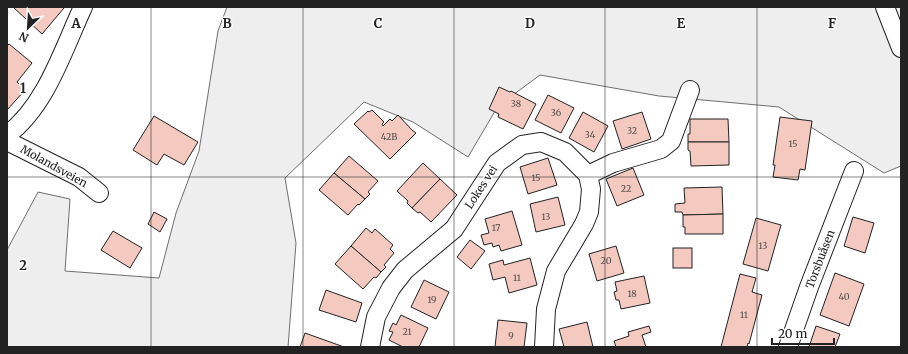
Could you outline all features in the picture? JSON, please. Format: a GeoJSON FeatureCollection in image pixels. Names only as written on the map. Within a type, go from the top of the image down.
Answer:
{"type":"FeatureCollection","features":[{"type":"Feature","properties":{"kind":"street"},"geometry":{"type":"LineString","coordinates":[[7,135],[16,128],[32,110],[44,92],[83,7]]}},
{"type":"Feature","properties":{"kind":"street"},"geometry":{"type":"LineString","coordinates":[[885,7],[901,48]]}},
{"type":"Feature","properties":{"kind":"street"},"geometry":{"type":"LineString","coordinates":[[544,347],[546,309],[556,271],[584,224],[589,212],[591,190],[588,175],[612,164],[661,149],[670,141],[690,90]]}},
{"type":"Feature","properties":{"kind":"street","name":"Molandsveien"},"geometry":{"type":"LineString","coordinates":[[7,141],[79,177],[100,193]]}},
{"type":"Feature","properties":{"kind":"street","name":"Lokes vei"},"geometry":{"type":"LineString","coordinates":[[370,347],[376,317],[391,288],[405,270],[454,229],[497,163],[504,157],[522,145],[541,142],[565,152],[588,175]]}},
{"type":"Feature","properties":{"kind":"street","name":"Torsbuåsen"},"geometry":{"type":"LineString","coordinates":[[788,347],[809,287],[854,171]]}},
{"type":"Feature","properties":{"kind":"shaded area"},"geometry":{"type":"Polygon","coordinates":[[[227,7],[901,7],[901,166],[884,173],[779,107],[659,96],[540,75],[498,106],[468,157],[413,122],[364,102],[285,178],[296,243],[288,347],[7,347],[7,250],[38,192],[70,199],[65,271],[159,278],[176,213],[199,151],[218,31],[227,7]]]}},
{"type":"Feature","properties":{"kind":"building"},"geometry":{"type":"Polygon","coordinates":[[[13,7],[62,7],[64,8],[42,34],[13,7]]]}},
{"type":"Feature","properties":{"kind":"building"},"geometry":{"type":"Polygon","coordinates":[[[9,44],[32,63],[17,82],[25,90],[7,110],[7,46],[9,44]]]}},
{"type":"Feature","properties":{"kind":"building"},"geometry":{"type":"Polygon","coordinates":[[[499,87],[510,92],[511,91],[536,104],[523,129],[498,117],[499,114],[489,109],[499,87]]]}},
{"type":"Feature","properties":{"kind":"building"},"geometry":{"type":"Polygon","coordinates":[[[548,95],[574,108],[561,133],[535,120],[548,95]]]}},
{"type":"Feature","properties":{"kind":"building"},"geometry":{"type":"Polygon","coordinates":[[[372,110],[384,122],[382,124],[383,126],[390,119],[392,121],[398,115],[416,133],[390,159],[354,124],[368,111],[369,112],[372,110]]]}},
{"type":"Feature","properties":{"kind":"building"},"geometry":{"type":"Polygon","coordinates":[[[583,112],[608,126],[594,152],[569,138],[583,112]]]}},
{"type":"Feature","properties":{"kind":"building"},"geometry":{"type":"Polygon","coordinates":[[[642,112],[651,139],[622,149],[613,121],[642,112]]]}},
{"type":"Feature","properties":{"kind":"building"},"geometry":{"type":"Polygon","coordinates":[[[154,116],[198,142],[184,165],[164,154],[157,165],[133,150],[154,116]]]}},
{"type":"Feature","properties":{"kind":"building"},"geometry":{"type":"Polygon","coordinates":[[[780,117],[812,121],[805,170],[800,169],[798,180],[773,177],[775,165],[773,165],[780,117]]]}},
{"type":"Feature","properties":{"kind":"building"},"geometry":{"type":"Polygon","coordinates":[[[690,119],[728,119],[729,142],[688,142],[688,134],[690,134],[690,119]]]}},
{"type":"Feature","properties":{"kind":"building"},"geometry":{"type":"Polygon","coordinates":[[[688,142],[729,142],[729,165],[691,166],[688,142]]]}},
{"type":"Feature","properties":{"kind":"building"},"geometry":{"type":"Polygon","coordinates":[[[349,156],[378,181],[368,192],[370,194],[365,199],[334,173],[349,156]]]}},
{"type":"Feature","properties":{"kind":"building"},"geometry":{"type":"Polygon","coordinates":[[[548,158],[557,185],[528,194],[520,167],[548,158]]]}},
{"type":"Feature","properties":{"kind":"building"},"geometry":{"type":"Polygon","coordinates":[[[423,163],[440,179],[412,208],[407,203],[408,201],[397,191],[423,163]]]}},
{"type":"Feature","properties":{"kind":"building"},"geometry":{"type":"Polygon","coordinates":[[[633,168],[644,195],[617,206],[606,179],[633,168]]]}},
{"type":"Feature","properties":{"kind":"building"},"geometry":{"type":"Polygon","coordinates":[[[334,173],[365,199],[348,215],[319,190],[334,173]]]}},
{"type":"Feature","properties":{"kind":"building"},"geometry":{"type":"Polygon","coordinates":[[[440,179],[457,195],[431,222],[420,212],[418,213],[412,208],[440,179]]]}},
{"type":"Feature","properties":{"kind":"building"},"geometry":{"type":"Polygon","coordinates":[[[722,187],[723,214],[683,215],[682,212],[675,212],[675,204],[685,203],[684,188],[722,187]]]}},
{"type":"Feature","properties":{"kind":"building"},"geometry":{"type":"Polygon","coordinates":[[[558,197],[565,225],[536,232],[530,204],[558,197]]]}},
{"type":"Feature","properties":{"kind":"building"},"geometry":{"type":"Polygon","coordinates":[[[512,211],[522,245],[501,251],[499,245],[493,247],[492,243],[484,245],[481,235],[489,233],[485,219],[512,211]]]}},
{"type":"Feature","properties":{"kind":"building"},"geometry":{"type":"Polygon","coordinates":[[[154,212],[167,219],[160,232],[148,224],[154,212]]]}},
{"type":"Feature","properties":{"kind":"building"},"geometry":{"type":"Polygon","coordinates":[[[723,214],[723,234],[685,234],[685,227],[683,227],[683,215],[723,214]]]}},
{"type":"Feature","properties":{"kind":"building"},"geometry":{"type":"Polygon","coordinates":[[[853,217],[874,223],[865,253],[844,246],[853,217]]]}},
{"type":"Feature","properties":{"kind":"building"},"geometry":{"type":"Polygon","coordinates":[[[756,218],[781,225],[768,271],[743,264],[756,218]]]}},
{"type":"Feature","properties":{"kind":"building"},"geometry":{"type":"Polygon","coordinates":[[[366,228],[372,233],[375,229],[393,245],[390,249],[394,253],[384,265],[386,267],[381,272],[351,246],[366,228]]]}},
{"type":"Feature","properties":{"kind":"building"},"geometry":{"type":"Polygon","coordinates":[[[113,231],[142,248],[130,268],[101,250],[113,231]]]}},
{"type":"Feature","properties":{"kind":"building"},"geometry":{"type":"Polygon","coordinates":[[[470,240],[485,251],[471,269],[457,257],[470,240]]]}},
{"type":"Feature","properties":{"kind":"building"},"geometry":{"type":"Polygon","coordinates":[[[351,246],[381,272],[363,289],[335,264],[351,246]]]}},
{"type":"Feature","properties":{"kind":"building"},"geometry":{"type":"Polygon","coordinates":[[[616,246],[624,273],[597,281],[589,254],[616,246]]]}},
{"type":"Feature","properties":{"kind":"building"},"geometry":{"type":"Polygon","coordinates":[[[673,248],[692,248],[692,268],[673,268],[673,248]]]}},
{"type":"Feature","properties":{"kind":"building"},"geometry":{"type":"Polygon","coordinates":[[[530,258],[537,285],[509,293],[505,277],[493,280],[489,264],[503,260],[504,265],[530,258]]]}},
{"type":"Feature","properties":{"kind":"building"},"geometry":{"type":"Polygon","coordinates":[[[835,273],[864,284],[849,326],[820,315],[835,273]]]}},
{"type":"Feature","properties":{"kind":"building"},"geometry":{"type":"Polygon","coordinates":[[[740,274],[756,278],[752,292],[762,295],[747,347],[721,347],[740,274]]]}},
{"type":"Feature","properties":{"kind":"building"},"geometry":{"type":"Polygon","coordinates":[[[644,276],[650,303],[621,309],[619,300],[616,300],[614,292],[617,291],[615,282],[644,276]]]}},
{"type":"Feature","properties":{"kind":"building"},"geometry":{"type":"Polygon","coordinates":[[[424,280],[449,292],[436,319],[411,307],[424,280]]]}},
{"type":"Feature","properties":{"kind":"building"},"geometry":{"type":"Polygon","coordinates":[[[326,290],[362,303],[356,322],[319,310],[326,290]]]}},
{"type":"Feature","properties":{"kind":"building"},"geometry":{"type":"Polygon","coordinates":[[[401,315],[428,328],[419,347],[403,347],[389,340],[393,332],[389,331],[393,323],[396,325],[401,315]]]}},
{"type":"Feature","properties":{"kind":"building"},"geometry":{"type":"Polygon","coordinates":[[[498,320],[527,323],[524,347],[495,347],[498,320]]]}},
{"type":"Feature","properties":{"kind":"building"},"geometry":{"type":"Polygon","coordinates":[[[587,322],[593,347],[564,347],[559,329],[587,322]]]}},
{"type":"Feature","properties":{"kind":"building"},"geometry":{"type":"Polygon","coordinates":[[[649,326],[651,332],[642,335],[646,347],[616,347],[614,341],[629,336],[628,332],[649,326]]]}},
{"type":"Feature","properties":{"kind":"building"},"geometry":{"type":"Polygon","coordinates":[[[816,326],[840,334],[835,347],[809,347],[816,326]]]}},
{"type":"Feature","properties":{"kind":"building"},"geometry":{"type":"Polygon","coordinates":[[[305,333],[344,347],[300,347],[305,333]]]}}]}
